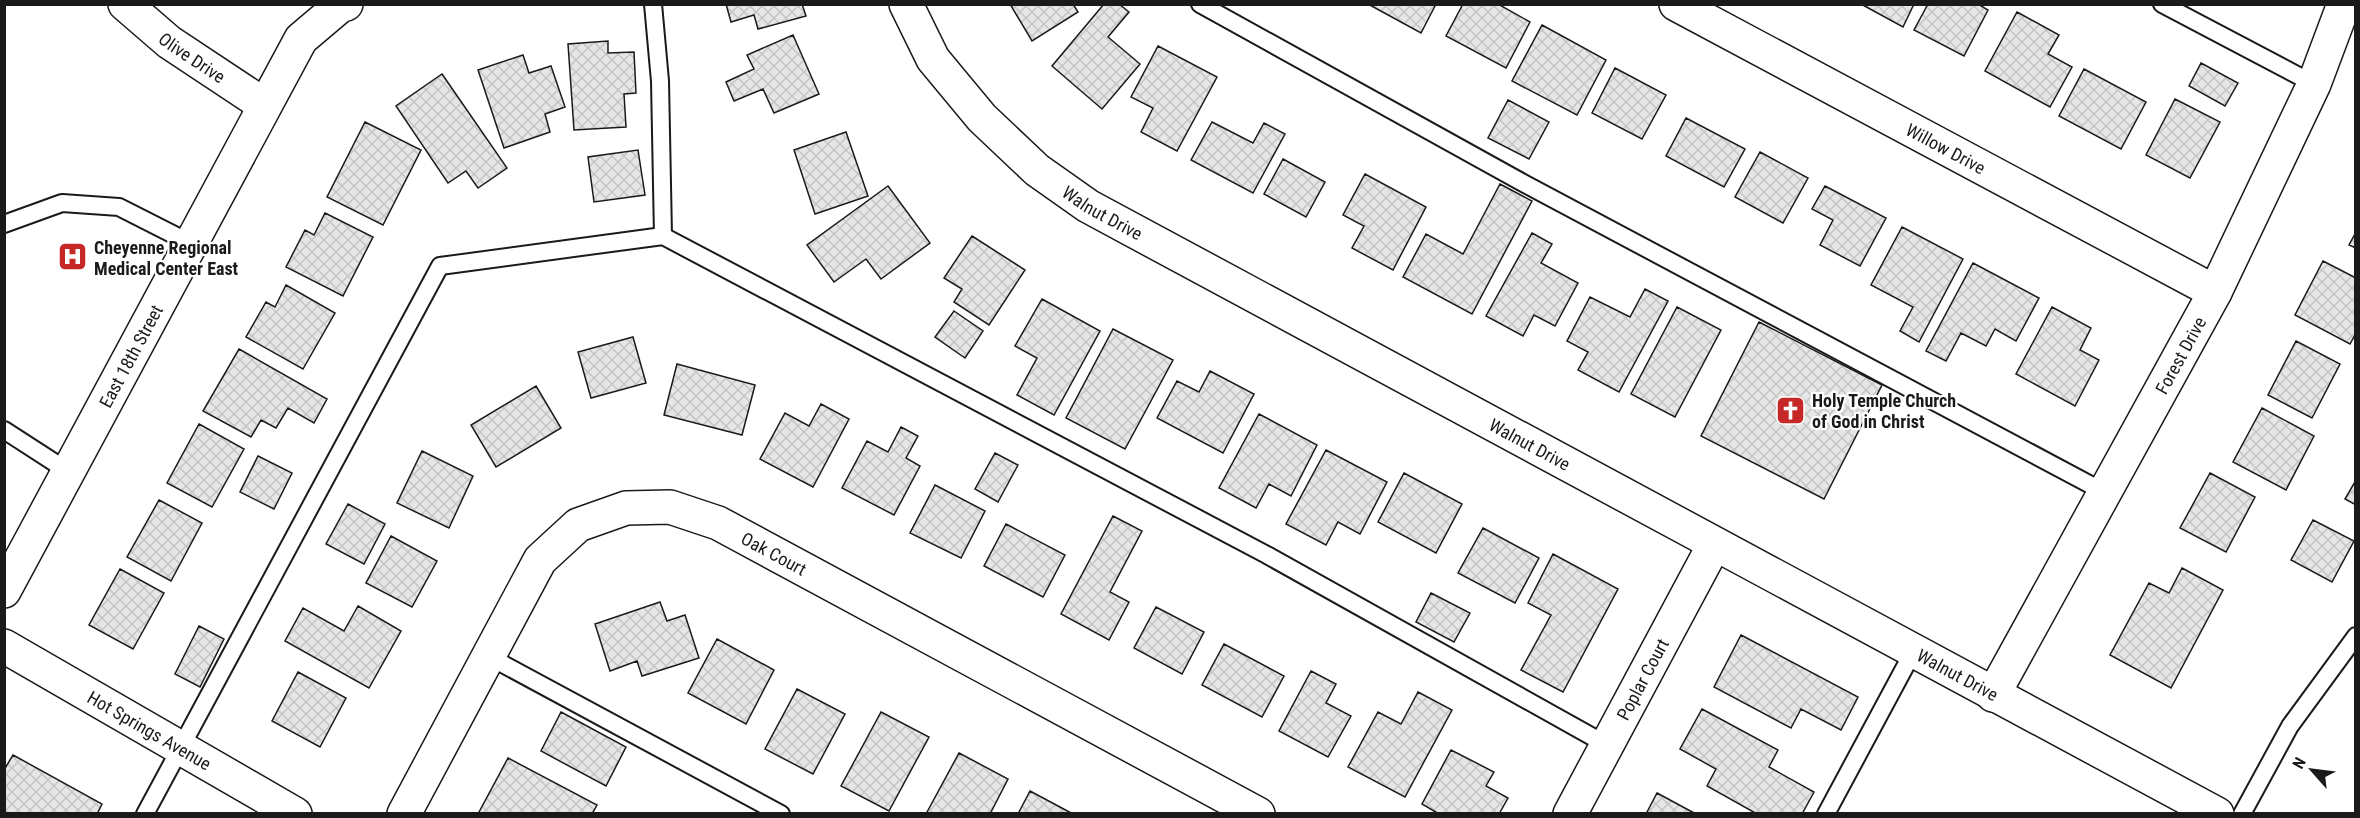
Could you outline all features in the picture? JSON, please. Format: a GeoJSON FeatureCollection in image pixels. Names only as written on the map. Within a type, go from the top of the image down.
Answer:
{"type":"FeatureCollection","features":[{"type":"Feature","properties":{"kind":"street","name":"Walnut Drive"},"geometry":{"type":"LineString","coordinates":[[906,4],[933,59],[982,118],[1037,170],[1088,206],[1913,652],[2217,813]]}},
{"type":"Feature","properties":{"kind":"street","name":"Willow Drive"},"geometry":{"type":"LineString","coordinates":[[1676,4],[2215,292]]}},
{"type":"Feature","properties":{"kind":"street","name":"Forest Drive"},"geometry":{"type":"LineString","coordinates":[[1993,695],[2215,292],[2314,84],[2344,4]]}},
{"type":"Feature","properties":{"kind":"street","name":"East 18th Street"},"geometry":{"type":"LineString","coordinates":[[4,591],[301,39],[342,5]]}},
{"type":"Feature","properties":{"kind":"street","name":"Olive Drive"},"geometry":{"type":"LineString","coordinates":[[136,8],[169,42],[264,105]]}},
{"type":"Feature","properties":{"kind":"street","name":"Oak Court"},"geometry":{"type":"LineString","coordinates":[[404,813],[540,560],[578,525],[626,508],[670,507],[718,523],[1258,813]]}},
{"type":"Feature","properties":{"kind":"street","name":"Poplar Court"},"geometry":{"type":"LineString","coordinates":[[1570,813],[1714,545]]}},
{"type":"Feature","properties":{"kind":"street","name":"Hot Springs Avenue"},"geometry":{"type":"LineString","coordinates":[[4,646],[295,813]]}},
{"type":"Feature","properties":{"kind":"lane"},"geometry":{"type":"LineString","coordinates":[[653,4],[660,81],[663,237]]}},
{"type":"Feature","properties":{"kind":"lane"},"geometry":{"type":"LineString","coordinates":[[1200,4],[1525,184],[2104,492]]}},
{"type":"Feature","properties":{"kind":"lane"},"geometry":{"type":"LineString","coordinates":[[2162,4],[2314,84]]}},
{"type":"Feature","properties":{"kind":"lane"},"geometry":{"type":"LineString","coordinates":[[4,224],[62,203],[119,207],[190,243]]}},
{"type":"Feature","properties":{"kind":"lane"},"geometry":{"type":"LineString","coordinates":[[145,813],[440,266],[663,237],[1268,555],[1606,745]]}},
{"type":"Feature","properties":{"kind":"lane"},"geometry":{"type":"LineString","coordinates":[[4,430],[69,472]]}},
{"type":"Feature","properties":{"kind":"lane"},"geometry":{"type":"LineString","coordinates":[[2242,813],[2290,726],[2355,636]]}},
{"type":"Feature","properties":{"kind":"lane"},"geometry":{"type":"LineString","coordinates":[[1826,813],[1913,652]]}},
{"type":"Feature","properties":{"kind":"lane"},"geometry":{"type":"LineString","coordinates":[[488,656],[780,813]]}},
{"type":"Feature","properties":{"kind":"building"},"geometry":{"type":"Polygon","coordinates":[[[726,4],[802,4],[806,16],[758,29],[754,15],[731,22],[726,4]]]}},
{"type":"Feature","properties":{"kind":"building"},"geometry":{"type":"Polygon","coordinates":[[[1010,4],[1073,4],[1078,12],[1032,41],[1010,4]]]}},
{"type":"Feature","properties":{"kind":"building"},"geometry":{"type":"Polygon","coordinates":[[[1104,4],[1119,4],[1129,12],[1108,37],[1140,64],[1102,109],[1052,66],[1104,4]]]}},
{"type":"Feature","properties":{"kind":"building"},"geometry":{"type":"Polygon","coordinates":[[[1368,4],[1436,4],[1421,33],[1368,4]]]}},
{"type":"Feature","properties":{"kind":"building"},"geometry":{"type":"Polygon","coordinates":[[[1463,4],[1498,4],[1530,22],[1506,68],[1446,36],[1463,4]]]}},
{"type":"Feature","properties":{"kind":"building"},"geometry":{"type":"Polygon","coordinates":[[[1861,4],[1914,4],[1903,27],[1861,4]]]}},
{"type":"Feature","properties":{"kind":"building"},"geometry":{"type":"Polygon","coordinates":[[[1928,4],[1978,4],[1988,10],[1964,56],[1914,30],[1928,4]]]}},
{"type":"Feature","properties":{"kind":"building"},"geometry":{"type":"Polygon","coordinates":[[[2017,12],[2059,35],[2048,54],[2072,67],[2050,107],[1985,71],[2017,12]]]}},
{"type":"Feature","properties":{"kind":"building"},"geometry":{"type":"Polygon","coordinates":[[[1542,25],[1606,60],[1577,115],[1512,81],[1542,25]]]}},
{"type":"Feature","properties":{"kind":"building"},"geometry":{"type":"Polygon","coordinates":[[[793,35],[819,94],[774,113],[763,89],[734,101],[726,82],[754,69],[747,55],[793,35]]]}},
{"type":"Feature","properties":{"kind":"building"},"geometry":{"type":"Polygon","coordinates":[[[608,41],[608,53],[634,52],[636,93],[624,94],[626,127],[574,130],[568,44],[608,41]]]}},
{"type":"Feature","properties":{"kind":"building"},"geometry":{"type":"Polygon","coordinates":[[[1158,46],[1217,77],[1177,151],[1141,132],[1153,108],[1131,97],[1158,46]]]}},
{"type":"Feature","properties":{"kind":"building"},"geometry":{"type":"Polygon","coordinates":[[[523,55],[529,73],[551,66],[565,107],[545,114],[550,132],[504,148],[478,70],[523,55]]]}},
{"type":"Feature","properties":{"kind":"building"},"geometry":{"type":"Polygon","coordinates":[[[2201,63],[2238,83],[2225,106],[2189,86],[2201,63]]]}},
{"type":"Feature","properties":{"kind":"building"},"geometry":{"type":"Polygon","coordinates":[[[1615,68],[1666,95],[1642,139],[1592,113],[1615,68]]]}},
{"type":"Feature","properties":{"kind":"building"},"geometry":{"type":"Polygon","coordinates":[[[2084,69],[2146,102],[2121,149],[2059,116],[2084,69]]]}},
{"type":"Feature","properties":{"kind":"building"},"geometry":{"type":"Polygon","coordinates":[[[442,74],[507,168],[478,188],[466,171],[448,183],[396,106],[442,74]]]}},
{"type":"Feature","properties":{"kind":"building"},"geometry":{"type":"Polygon","coordinates":[[[2175,99],[2220,122],[2190,178],[2146,155],[2175,99]]]}},
{"type":"Feature","properties":{"kind":"building"},"geometry":{"type":"Polygon","coordinates":[[[1508,100],[1549,122],[1529,159],[1488,138],[1508,100]]]}},
{"type":"Feature","properties":{"kind":"building"},"geometry":{"type":"Polygon","coordinates":[[[1686,118],[1745,149],[1724,187],[1666,156],[1686,118]]]}},
{"type":"Feature","properties":{"kind":"building"},"geometry":{"type":"Polygon","coordinates":[[[365,122],[421,150],[383,225],[327,197],[365,122]]]}},
{"type":"Feature","properties":{"kind":"building"},"geometry":{"type":"Polygon","coordinates":[[[1212,122],[1253,143],[1264,123],[1285,134],[1253,193],[1191,160],[1212,122]]]}},
{"type":"Feature","properties":{"kind":"building"},"geometry":{"type":"Polygon","coordinates":[[[846,132],[868,196],[815,214],[794,150],[846,132]]]}},
{"type":"Feature","properties":{"kind":"building"},"geometry":{"type":"Polygon","coordinates":[[[638,150],[645,195],[594,202],[588,157],[638,150]]]}},
{"type":"Feature","properties":{"kind":"building"},"geometry":{"type":"Polygon","coordinates":[[[1760,152],[1808,178],[1783,223],[1735,197],[1760,152]]]}},
{"type":"Feature","properties":{"kind":"building"},"geometry":{"type":"Polygon","coordinates":[[[1283,159],[1325,182],[1306,217],[1264,194],[1283,159]]]}},
{"type":"Feature","properties":{"kind":"building"},"geometry":{"type":"Polygon","coordinates":[[[1365,174],[1426,207],[1393,270],[1352,248],[1364,226],[1343,215],[1365,174]]]}},
{"type":"Feature","properties":{"kind":"building"},"geometry":{"type":"Polygon","coordinates":[[[1500,184],[1532,201],[1472,314],[1403,277],[1426,234],[1463,254],[1500,184]]]}},
{"type":"Feature","properties":{"kind":"building"},"geometry":{"type":"Polygon","coordinates":[[[888,186],[930,243],[881,279],[866,259],[834,282],[807,245],[888,186]]]}},
{"type":"Feature","properties":{"kind":"building"},"geometry":{"type":"Polygon","coordinates":[[[1825,186],[1886,218],[1860,266],[1820,245],[1833,220],[1812,209],[1825,186]]]}},
{"type":"Feature","properties":{"kind":"building"},"geometry":{"type":"Polygon","coordinates":[[[325,213],[373,237],[343,296],[286,267],[305,230],[314,235],[325,213]]]}},
{"type":"Feature","properties":{"kind":"building"},"geometry":{"type":"Polygon","coordinates":[[[1902,227],[1963,259],[1919,342],[1900,331],[1913,307],[1871,285],[1902,227]]]}},
{"type":"Feature","properties":{"kind":"building"},"geometry":{"type":"Polygon","coordinates":[[[2356,232],[2356,248],[2349,245],[2356,232]]]}},
{"type":"Feature","properties":{"kind":"building"},"geometry":{"type":"Polygon","coordinates":[[[1532,233],[1552,244],[1541,263],[1578,283],[1555,326],[1534,315],[1523,336],[1486,316],[1532,233]]]}},
{"type":"Feature","properties":{"kind":"building"},"geometry":{"type":"Polygon","coordinates":[[[972,236],[1025,270],[989,325],[954,302],[962,289],[944,278],[972,236]]]}},
{"type":"Feature","properties":{"kind":"building"},"geometry":{"type":"Polygon","coordinates":[[[2323,261],[2356,278],[2356,333],[2350,344],[2295,315],[2323,261]]]}},
{"type":"Feature","properties":{"kind":"building"},"geometry":{"type":"Polygon","coordinates":[[[1973,263],[2039,298],[2016,341],[1995,329],[1986,346],[1961,333],[1946,361],[1926,351],[1973,263]]]}},
{"type":"Feature","properties":{"kind":"building"},"geometry":{"type":"Polygon","coordinates":[[[286,285],[335,313],[303,369],[246,337],[266,302],[275,307],[286,285]]]}},
{"type":"Feature","properties":{"kind":"building"},"geometry":{"type":"Polygon","coordinates":[[[1645,289],[1668,301],[1619,392],[1578,370],[1588,352],[1567,341],[1590,297],[1630,317],[1645,289]]]}},
{"type":"Feature","properties":{"kind":"building"},"geometry":{"type":"Polygon","coordinates":[[[1042,299],[1100,331],[1054,415],[1017,395],[1037,358],[1015,346],[1042,299]]]}},
{"type":"Feature","properties":{"kind":"building"},"geometry":{"type":"Polygon","coordinates":[[[1677,307],[1721,330],[1675,417],[1631,394],[1677,307]]]}},
{"type":"Feature","properties":{"kind":"building"},"geometry":{"type":"Polygon","coordinates":[[[2052,307],[2091,328],[2080,350],[2099,360],[2075,406],[2016,374],[2052,307]]]}},
{"type":"Feature","properties":{"kind":"building"},"geometry":{"type":"Polygon","coordinates":[[[954,311],[983,331],[965,358],[935,337],[954,311]]]}},
{"type":"Feature","properties":{"kind":"building","name":"Holy Temple Church of God in Christ"},"geometry":{"type":"Polygon","coordinates":[[[1759,322],[1882,385],[1824,499],[1701,436],[1759,322]]]}},
{"type":"Feature","properties":{"kind":"building"},"geometry":{"type":"Polygon","coordinates":[[[1113,329],[1173,360],[1125,449],[1066,418],[1113,329]]]}},
{"type":"Feature","properties":{"kind":"building"},"geometry":{"type":"Polygon","coordinates":[[[633,337],[646,383],[591,398],[578,352],[633,337]]]}},
{"type":"Feature","properties":{"kind":"building"},"geometry":{"type":"Polygon","coordinates":[[[2296,341],[2340,364],[2312,418],[2268,395],[2296,341]]]}},
{"type":"Feature","properties":{"kind":"building"},"geometry":{"type":"Polygon","coordinates":[[[239,349],[327,399],[314,423],[288,408],[276,428],[261,420],[251,437],[203,411],[239,349]]]}},
{"type":"Feature","properties":{"kind":"building"},"geometry":{"type":"Polygon","coordinates":[[[677,364],[755,385],[742,435],[664,415],[677,364]]]}},
{"type":"Feature","properties":{"kind":"building"},"geometry":{"type":"Polygon","coordinates":[[[1210,371],[1254,394],[1223,453],[1157,418],[1177,381],[1199,392],[1210,371]]]}},
{"type":"Feature","properties":{"kind":"building"},"geometry":{"type":"Polygon","coordinates":[[[536,386],[561,428],[496,467],[471,425],[536,386]]]}},
{"type":"Feature","properties":{"kind":"building"},"geometry":{"type":"Polygon","coordinates":[[[821,404],[849,419],[813,487],[760,459],[785,413],[809,426],[821,404]]]}},
{"type":"Feature","properties":{"kind":"building"},"geometry":{"type":"Polygon","coordinates":[[[2262,408],[2314,436],[2286,490],[2233,462],[2262,408]]]}},
{"type":"Feature","properties":{"kind":"building"},"geometry":{"type":"Polygon","coordinates":[[[1259,414],[1317,445],[1291,496],[1269,484],[1256,508],[1219,488],[1259,414]]]}},
{"type":"Feature","properties":{"kind":"building"},"geometry":{"type":"Polygon","coordinates":[[[199,424],[244,449],[212,507],[167,483],[199,424]]]}},
{"type":"Feature","properties":{"kind":"building"},"geometry":{"type":"Polygon","coordinates":[[[901,427],[918,436],[906,458],[920,466],[894,515],[842,488],[867,441],[888,452],[901,427]]]}},
{"type":"Feature","properties":{"kind":"building"},"geometry":{"type":"Polygon","coordinates":[[[1326,450],[1387,482],[1360,534],[1338,522],[1326,545],[1286,524],[1326,450]]]}},
{"type":"Feature","properties":{"kind":"building"},"geometry":{"type":"Polygon","coordinates":[[[422,451],[473,476],[449,528],[397,503],[422,451]]]}},
{"type":"Feature","properties":{"kind":"building"},"geometry":{"type":"Polygon","coordinates":[[[995,453],[1018,465],[998,502],[975,489],[995,453]]]}},
{"type":"Feature","properties":{"kind":"building"},"geometry":{"type":"Polygon","coordinates":[[[258,456],[292,473],[274,509],[240,492],[258,456]]]}},
{"type":"Feature","properties":{"kind":"building"},"geometry":{"type":"Polygon","coordinates":[[[1404,473],[1462,504],[1436,553],[1378,522],[1404,473]]]}},
{"type":"Feature","properties":{"kind":"building"},"geometry":{"type":"Polygon","coordinates":[[[2210,473],[2255,497],[2226,552],[2180,528],[2210,473]]]}},
{"type":"Feature","properties":{"kind":"building"},"geometry":{"type":"Polygon","coordinates":[[[2356,480],[2356,505],[2345,499],[2356,480]]]}},
{"type":"Feature","properties":{"kind":"building"},"geometry":{"type":"Polygon","coordinates":[[[935,485],[985,511],[961,558],[910,533],[935,485]]]}},
{"type":"Feature","properties":{"kind":"building"},"geometry":{"type":"Polygon","coordinates":[[[159,500],[202,523],[171,581],[127,557],[159,500]]]}},
{"type":"Feature","properties":{"kind":"building"},"geometry":{"type":"Polygon","coordinates":[[[348,504],[385,524],[364,564],[326,544],[348,504]]]}},
{"type":"Feature","properties":{"kind":"building"},"geometry":{"type":"Polygon","coordinates":[[[1113,516],[1142,531],[1110,592],[1129,602],[1109,640],[1061,614],[1113,516]]]}},
{"type":"Feature","properties":{"kind":"building"},"geometry":{"type":"Polygon","coordinates":[[[2313,520],[2354,541],[2332,582],[2291,560],[2313,520]]]}},
{"type":"Feature","properties":{"kind":"building"},"geometry":{"type":"Polygon","coordinates":[[[1006,524],[1065,555],[1043,597],[984,566],[1006,524]]]}},
{"type":"Feature","properties":{"kind":"building"},"geometry":{"type":"Polygon","coordinates":[[[1483,528],[1539,558],[1515,603],[1458,573],[1483,528]]]}},
{"type":"Feature","properties":{"kind":"building"},"geometry":{"type":"Polygon","coordinates":[[[391,536],[437,561],[412,607],[366,583],[391,536]]]}},
{"type":"Feature","properties":{"kind":"building"},"geometry":{"type":"Polygon","coordinates":[[[1553,554],[1618,589],[1563,692],[1521,670],[1551,615],[1528,603],[1553,554]]]}},
{"type":"Feature","properties":{"kind":"building"},"geometry":{"type":"Polygon","coordinates":[[[2182,568],[2223,590],[2171,688],[2110,655],[2149,583],[2169,593],[2182,568]]]}},
{"type":"Feature","properties":{"kind":"building"},"geometry":{"type":"Polygon","coordinates":[[[120,569],[164,593],[133,649],[89,625],[120,569]]]}},
{"type":"Feature","properties":{"kind":"building"},"geometry":{"type":"Polygon","coordinates":[[[1431,593],[1470,613],[1454,642],[1416,622],[1431,593]]]}},
{"type":"Feature","properties":{"kind":"building"},"geometry":{"type":"Polygon","coordinates":[[[660,602],[667,621],[685,615],[699,658],[642,676],[637,661],[610,671],[595,624],[660,602]]]}},
{"type":"Feature","properties":{"kind":"building"},"geometry":{"type":"Polygon","coordinates":[[[358,606],[401,631],[369,688],[285,641],[303,608],[344,631],[358,606]]]}},
{"type":"Feature","properties":{"kind":"building"},"geometry":{"type":"Polygon","coordinates":[[[1156,607],[1204,632],[1182,674],[1134,648],[1156,607]]]}},
{"type":"Feature","properties":{"kind":"building"},"geometry":{"type":"Polygon","coordinates":[[[199,626],[224,639],[200,687],[175,674],[199,626]]]}},
{"type":"Feature","properties":{"kind":"building"},"geometry":{"type":"Polygon","coordinates":[[[1741,635],[1858,697],[1841,730],[1801,709],[1791,728],[1714,687],[1741,635]]]}},
{"type":"Feature","properties":{"kind":"building"},"geometry":{"type":"Polygon","coordinates":[[[717,639],[774,670],[746,724],[688,693],[717,639]]]}},
{"type":"Feature","properties":{"kind":"building"},"geometry":{"type":"Polygon","coordinates":[[[1224,644],[1284,676],[1262,717],[1202,685],[1224,644]]]}},
{"type":"Feature","properties":{"kind":"building"},"geometry":{"type":"Polygon","coordinates":[[[1311,671],[1336,684],[1326,703],[1351,716],[1328,757],[1279,731],[1311,671]]]}},
{"type":"Feature","properties":{"kind":"building"},"geometry":{"type":"Polygon","coordinates":[[[298,672],[346,698],[320,747],[272,721],[298,672]]]}},
{"type":"Feature","properties":{"kind":"building"},"geometry":{"type":"Polygon","coordinates":[[[797,689],[845,714],[813,774],[765,749],[797,689]]]}},
{"type":"Feature","properties":{"kind":"building"},"geometry":{"type":"Polygon","coordinates":[[[1418,692],[1452,710],[1405,797],[1348,767],[1378,712],[1401,724],[1418,692]]]}},
{"type":"Feature","properties":{"kind":"building"},"geometry":{"type":"Polygon","coordinates":[[[1702,709],[1778,750],[1769,767],[1814,792],[1802,814],[1757,814],[1707,786],[1716,769],[1680,749],[1702,709]]]}},
{"type":"Feature","properties":{"kind":"building"},"geometry":{"type":"Polygon","coordinates":[[[561,712],[626,747],[606,786],[541,751],[561,712]]]}},
{"type":"Feature","properties":{"kind":"building"},"geometry":{"type":"Polygon","coordinates":[[[881,712],[929,737],[889,811],[841,786],[881,712]]]}},
{"type":"Feature","properties":{"kind":"building"},"geometry":{"type":"Polygon","coordinates":[[[1451,750],[1494,772],[1486,786],[1508,798],[1499,814],[1439,814],[1422,804],[1451,750]]]}},
{"type":"Feature","properties":{"kind":"building"},"geometry":{"type":"Polygon","coordinates":[[[959,753],[1008,779],[990,814],[926,814],[959,753]]]}},
{"type":"Feature","properties":{"kind":"building"},"geometry":{"type":"Polygon","coordinates":[[[13,755],[102,804],[97,814],[4,814],[4,770],[13,755]]]}},
{"type":"Feature","properties":{"kind":"building"},"geometry":{"type":"Polygon","coordinates":[[[508,758],[597,805],[592,814],[478,814],[508,758]]]}},
{"type":"Feature","properties":{"kind":"building"},"geometry":{"type":"Polygon","coordinates":[[[1030,791],[1073,814],[1018,814],[1030,791]]]}},
{"type":"Feature","properties":{"kind":"building"},"geometry":{"type":"Polygon","coordinates":[[[1657,793],[1696,814],[1646,814],[1657,793]]]}},
{"type":"Feature","properties":{"kind":"place","name":"Cheyenne Regional Medical Center East"},"geometry":{"type":"Point","coordinates":[73,257]}},
{"type":"Feature","properties":{"kind":"place","name":"Holy Temple Church of God in Christ"},"geometry":{"type":"Point","coordinates":[1791,410]}}]}
